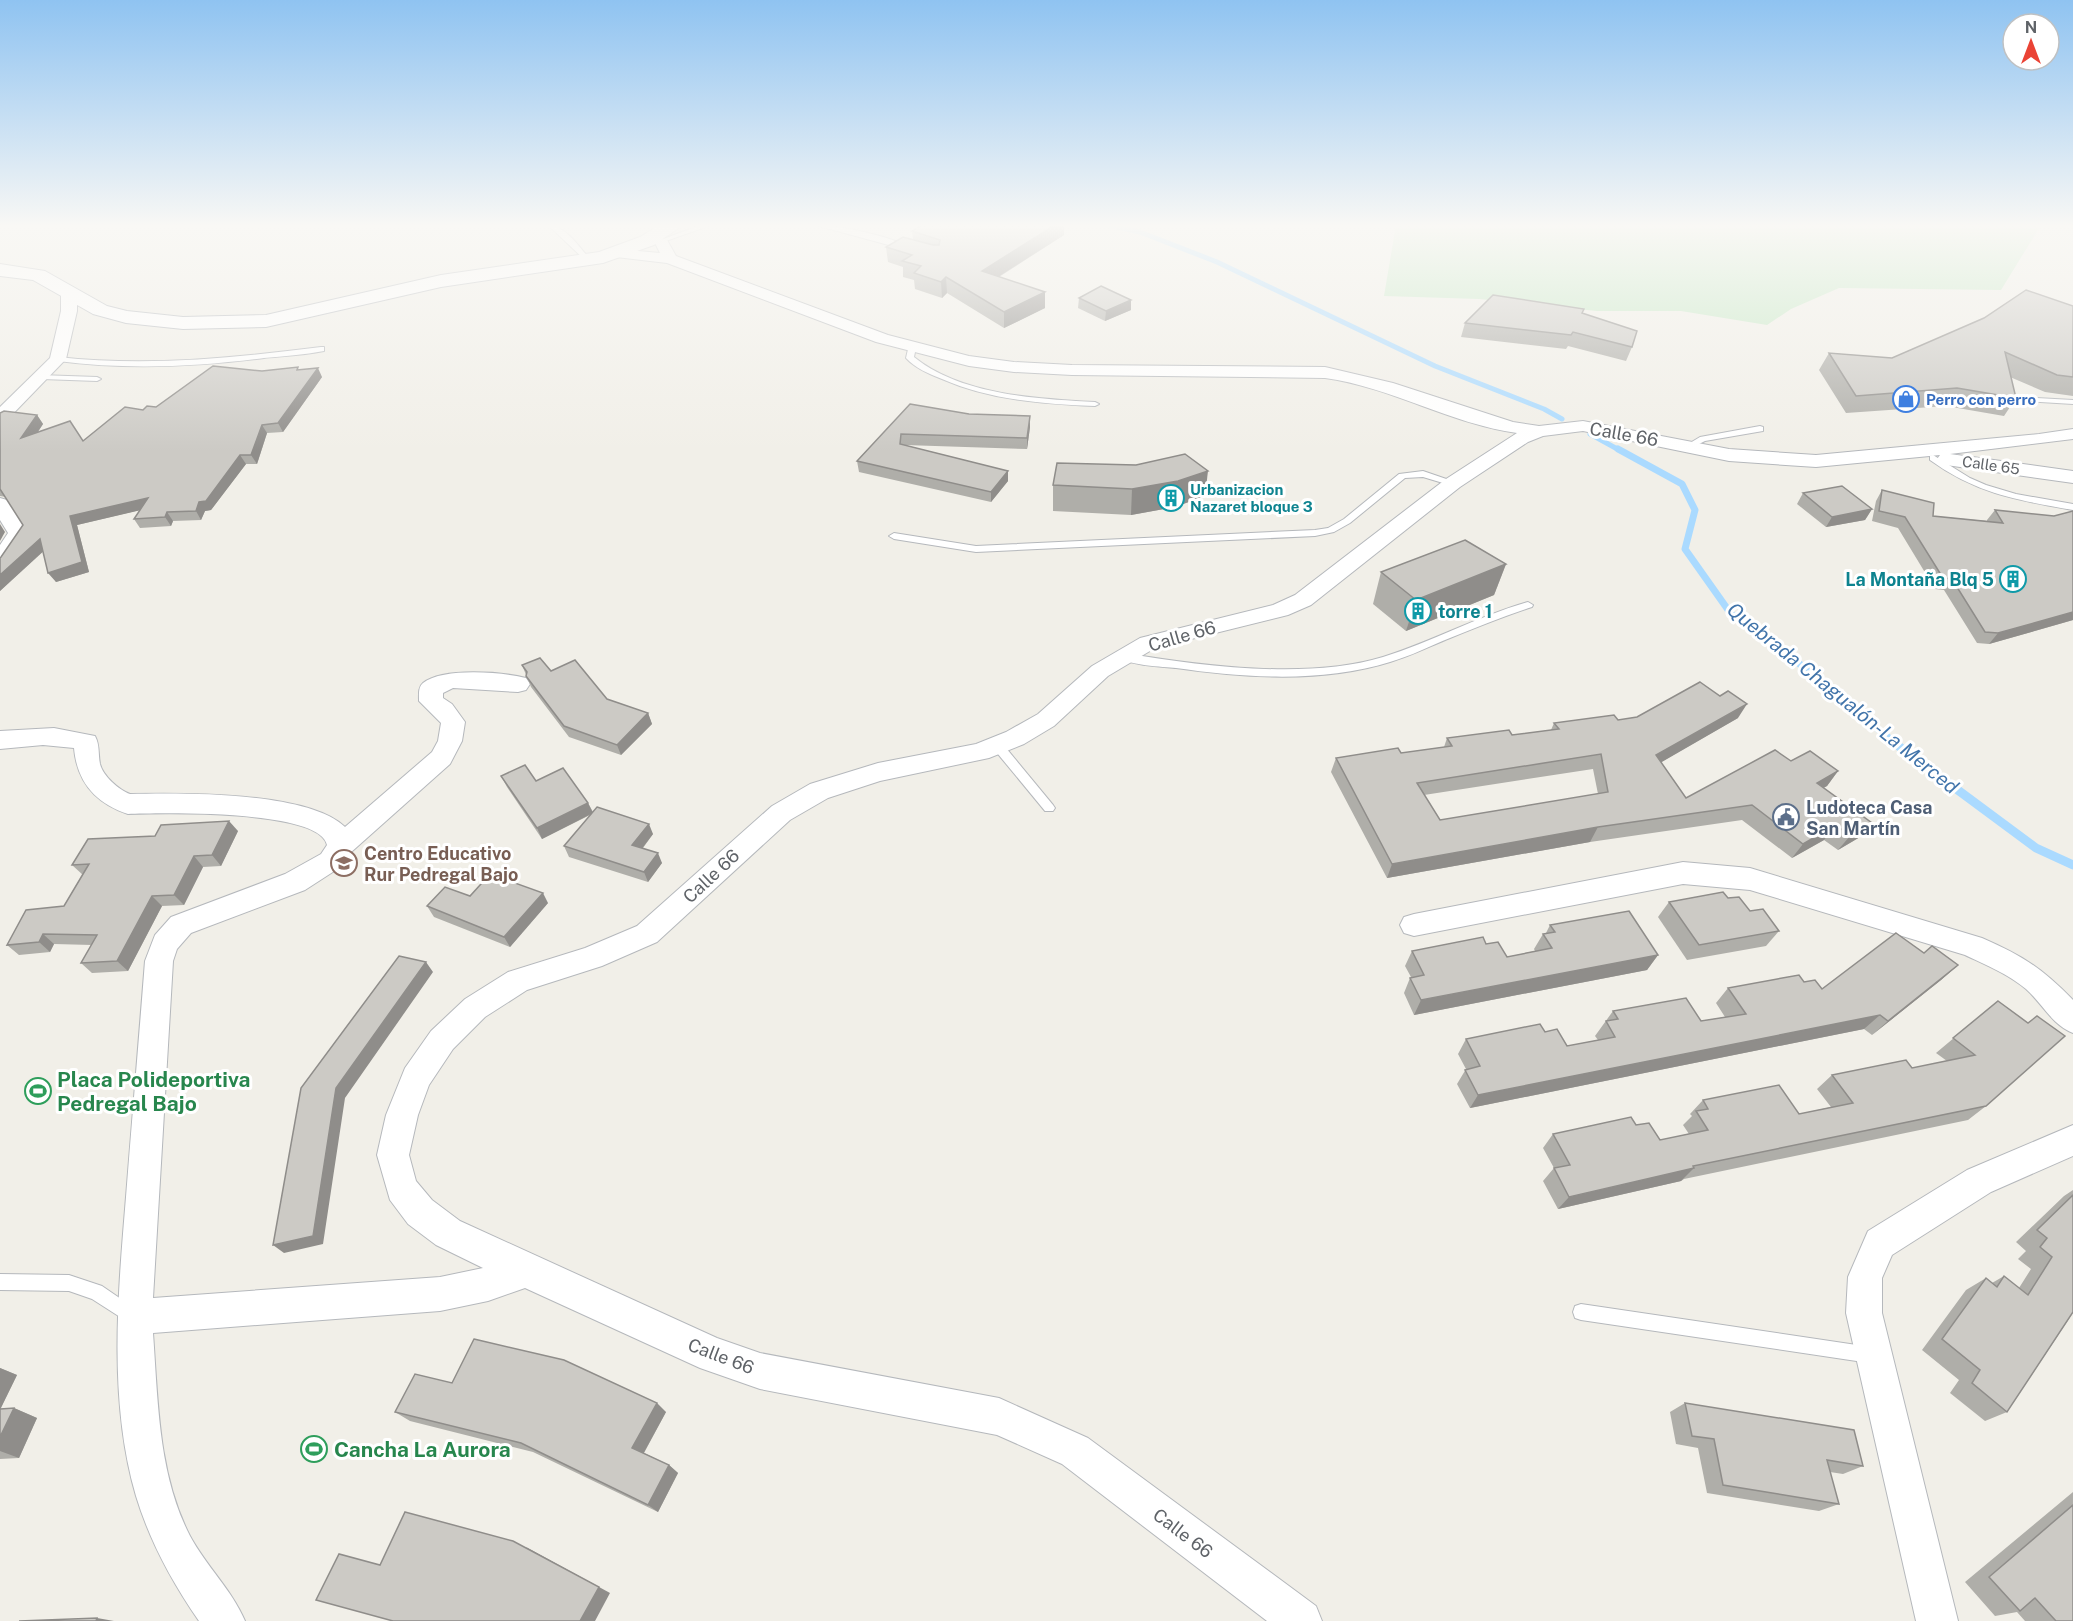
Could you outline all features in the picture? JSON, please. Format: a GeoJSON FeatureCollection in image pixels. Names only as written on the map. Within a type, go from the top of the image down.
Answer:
{"type":"FeatureCollection","features":[{"type":"Feature","properties":{"kind":"main road"},"geometry":{"type":"LineString","coordinates":[[84,301],[100,310],[150,321],[183,323],[267,321],[356,301]]}},
{"type":"Feature","properties":{"kind":"street"},"geometry":{"type":"LineString","coordinates":[[0,416],[58,359],[69,311],[69,301]]}},
{"type":"Feature","properties":{"kind":"street"},"geometry":{"type":"LineString","coordinates":[[779,301],[880,339],[980,363],[1069,370],[1289,370],[1334,374],[1382,383],[1496,425],[1539,431]]}},
{"type":"Feature","properties":{"kind":"street"},"geometry":{"type":"LineString","coordinates":[[1460,413],[1482,446]]}},
{"type":"Feature","properties":{"kind":"street","name":"Calle 66"},"geometry":{"type":"LineString","coordinates":[[1301,1621],[1075,1451],[999,1417],[760,1371],[713,1355],[526,1271],[448,1233],[420,1212],[402,1189],[393,1155],[402,1115],[416,1078],[442,1040],[475,1008],[518,981],[592,958],[647,934],[781,813],[819,791],[878,772],[980,752],[997,745],[1046,720],[1080,687],[1148,643],[1280,610],[1303,600],[1454,483],[1482,446],[1522,438],[1539,431],[1583,426],[1729,455],[1816,461],[1921,454],[2073,434]]}},
{"type":"Feature","properties":{"kind":"street","name":"Calle 65"},"geometry":{"type":"LineString","coordinates":[[1921,454],[2073,477]]}},
{"type":"Feature","properties":{"kind":"street"},"geometry":{"type":"LineString","coordinates":[[0,504],[18,533],[0,561]]}},
{"type":"Feature","properties":{"kind":"street"},"geometry":{"type":"LineString","coordinates":[[224,1621],[176,1550],[158,1508],[145,1460],[134,1317],[159,961],[165,943],[181,925],[295,882],[330,861],[340,848],[441,758],[450,741],[453,722],[444,710],[431,700],[431,689],[450,680],[518,684]]}},
{"type":"Feature","properties":{"kind":"street"},"geometry":{"type":"LineString","coordinates":[[0,740],[37,736],[68,737],[86,742],[88,769],[111,796],[128,804],[206,802],[278,811],[327,825],[338,836],[340,848]]}},
{"type":"Feature","properties":{"kind":"street"},"geometry":{"type":"LineString","coordinates":[[1414,925],[1683,873],[1750,879],[1971,946],[2008,962],[2036,981],[2073,1020]]}},
{"type":"Feature","properties":{"kind":"street"},"geometry":{"type":"LineString","coordinates":[[1937,1621],[1864,1313],[1864,1277],[1880,1244],[1979,1181],[2073,1140]]}},
{"type":"Feature","properties":{"kind":"street"},"geometry":{"type":"LineString","coordinates":[[134,1317],[440,1294],[488,1284],[526,1271]]}},
{"type":"Feature","properties":{"kind":"lane"},"geometry":{"type":"LineString","coordinates":[[912,347],[910,358],[915,362],[981,391],[1024,400],[1095,404]]}},
{"type":"Feature","properties":{"kind":"lane"},"geometry":{"type":"LineString","coordinates":[[58,359],[77,362],[186,365],[321,349]]}},
{"type":"Feature","properties":{"kind":"lane"},"geometry":{"type":"LineString","coordinates":[[42,377],[97,379]]}},
{"type":"Feature","properties":{"kind":"lane"},"geometry":{"type":"LineString","coordinates":[[2023,399],[2073,402]]}},
{"type":"Feature","properties":{"kind":"lane"},"geometry":{"type":"LineString","coordinates":[[1689,447],[1703,439],[1760,429]]}},
{"type":"Feature","properties":{"kind":"lane"},"geometry":{"type":"LineString","coordinates":[[1921,454],[1957,477],[1981,488],[2073,507]]}},
{"type":"Feature","properties":{"kind":"lane"},"geometry":{"type":"LineString","coordinates":[[894,536],[976,549],[1315,533],[1331,530],[1347,522],[1402,476],[1423,474],[1454,483]]}},
{"type":"Feature","properties":{"kind":"lane"},"geometry":{"type":"LineString","coordinates":[[1124,657],[1169,665],[1284,671],[1344,667],[1401,655],[1528,605]]}},
{"type":"Feature","properties":{"kind":"lane"},"geometry":{"type":"LineString","coordinates":[[997,745],[1048,808]]}},
{"type":"Feature","properties":{"kind":"lane"},"geometry":{"type":"LineString","coordinates":[[0,1282],[69,1283],[96,1292],[134,1317]]}},
{"type":"Feature","properties":{"kind":"lane"},"geometry":{"type":"LineString","coordinates":[[1581,1312],[1875,1356]]}},
{"type":"Feature","properties":{"kind":"green space"},"geometry":{"type":"Polygon","coordinates":[[[1495,301],[1810,301],[1791,309],[1767,325],[1681,311],[1597,311],[1495,301]]]}},
{"type":"Feature","properties":{"kind":"building"},"geometry":{"type":"Polygon","coordinates":[[[985,301],[1027,301],[1004,312],[985,301]]]}},
{"type":"Feature","properties":{"kind":"building"},"geometry":{"type":"Polygon","coordinates":[[[1084,301],[1130,301],[1106,311],[1084,301]]]}},
{"type":"Feature","properties":{"kind":"building"},"geometry":{"type":"Polygon","coordinates":[[[1487,301],[1530,301],[1584,309],[1582,313],[1637,331],[1632,347],[1573,332],[1571,335],[1465,323],[1487,301]]]}},
{"type":"Feature","properties":{"kind":"building"},"geometry":{"type":"Polygon","coordinates":[[[2010,301],[2057,301],[2073,306],[2073,377],[2057,375],[2005,352],[2016,398],[1957,388],[1856,396],[1829,353],[1892,358],[1984,318],[2010,301]]]}},
{"type":"Feature","properties":{"kind":"building"},"geometry":{"type":"Polygon","coordinates":[[[213,366],[262,371],[298,367],[297,370],[318,368],[278,423],[262,425],[251,455],[240,455],[206,501],[199,502],[196,511],[167,512],[165,517],[134,519],[148,498],[70,516],[82,562],[48,573],[40,539],[0,575],[0,558],[23,525],[0,489],[0,413],[4,411],[37,415],[21,438],[70,421],[83,441],[125,407],[143,410],[147,406],[156,407],[213,366]]]}},
{"type":"Feature","properties":{"kind":"building"},"geometry":{"type":"Polygon","coordinates":[[[910,404],[969,414],[1030,416],[1027,438],[901,434],[900,444],[1008,471],[991,492],[857,461],[910,404]]]}},
{"type":"Feature","properties":{"kind":"building"},"geometry":{"type":"Polygon","coordinates":[[[1185,454],[1208,471],[1178,481],[1132,489],[1053,485],[1057,463],[1136,465],[1185,454]]]}},
{"type":"Feature","properties":{"kind":"building"},"geometry":{"type":"Polygon","coordinates":[[[1842,486],[1872,509],[1832,517],[1803,493],[1842,486]]]}},
{"type":"Feature","properties":{"kind":"building"},"geometry":{"type":"Polygon","coordinates":[[[1882,490],[1934,503],[1933,516],[2003,523],[1995,510],[2054,516],[2073,511],[2073,612],[1998,633],[1985,632],[1952,579],[1943,578],[1905,517],[1879,511],[1882,490]]]}},
{"type":"Feature","properties":{"kind":"building"},"geometry":{"type":"Polygon","coordinates":[[[1465,540],[1506,564],[1416,600],[1381,572],[1465,540]]]}},
{"type":"Feature","properties":{"kind":"building"},"geometry":{"type":"Polygon","coordinates":[[[540,658],[551,671],[575,660],[607,699],[648,713],[617,745],[564,726],[526,676],[527,672],[522,665],[540,658]]]}},
{"type":"Feature","properties":{"kind":"building"},"geometry":{"type":"Polygon","coordinates":[[[1700,682],[1720,696],[1728,691],[1747,704],[1656,755],[1686,798],[1775,750],[1791,761],[1810,751],[1838,771],[1817,783],[1872,823],[1850,836],[1836,825],[1803,844],[1752,805],[1598,827],[1392,864],[1336,758],[1398,748],[1401,753],[1452,746],[1447,738],[1509,730],[1512,735],[1559,729],[1554,723],[1614,715],[1618,720],[1637,717],[1700,682]],[[1601,754],[1417,783],[1440,820],[1608,792],[1601,754]]]}},
{"type":"Feature","properties":{"kind":"building"},"geometry":{"type":"Polygon","coordinates":[[[525,765],[536,781],[563,768],[588,803],[537,828],[501,776],[525,765]]]}},
{"type":"Feature","properties":{"kind":"building"},"geometry":{"type":"Polygon","coordinates":[[[597,807],[649,824],[632,845],[658,853],[644,872],[564,846],[597,807]]]}},
{"type":"Feature","properties":{"kind":"building"},"geometry":{"type":"Polygon","coordinates":[[[229,821],[212,855],[194,856],[174,895],[152,896],[117,961],[81,963],[97,935],[43,934],[39,942],[7,945],[26,910],[64,906],[89,864],[72,865],[88,839],[155,836],[161,825],[229,821]]]}},
{"type":"Feature","properties":{"kind":"building"},"geometry":{"type":"Polygon","coordinates":[[[490,874],[543,893],[504,937],[427,906],[445,887],[470,896],[490,874]]]}},
{"type":"Feature","properties":{"kind":"building"},"geometry":{"type":"Polygon","coordinates":[[[1723,892],[1728,898],[1739,897],[1750,911],[1763,909],[1779,931],[1699,945],[1669,902],[1723,892]]]}},
{"type":"Feature","properties":{"kind":"building"},"geometry":{"type":"Polygon","coordinates":[[[1629,911],[1658,955],[1421,1000],[1410,978],[1424,975],[1412,951],[1483,937],[1486,944],[1498,942],[1507,957],[1552,948],[1543,934],[1555,932],[1550,925],[1629,911]]]}},
{"type":"Feature","properties":{"kind":"building"},"geometry":{"type":"Polygon","coordinates":[[[1896,933],[1924,953],[1932,946],[1958,965],[1888,1021],[1880,1015],[1478,1095],[1465,1070],[1480,1066],[1466,1039],[1540,1024],[1545,1032],[1557,1029],[1567,1046],[1615,1037],[1606,1021],[1618,1019],[1613,1011],[1686,998],[1701,1021],[1746,1014],[1728,988],[1799,975],[1804,982],[1815,980],[1822,989],[1896,933]]]}},
{"type":"Feature","properties":{"kind":"building"},"geometry":{"type":"Polygon","coordinates":[[[399,956],[426,962],[336,1088],[313,1236],[273,1245],[301,1088],[399,956]]]}},
{"type":"Feature","properties":{"kind":"building"},"geometry":{"type":"Polygon","coordinates":[[[1998,1001],[2028,1023],[2037,1016],[2065,1036],[1986,1106],[1693,1166],[1694,1168],[1569,1197],[1554,1168],[1570,1165],[1553,1134],[1631,1117],[1636,1125],[1649,1123],[1660,1140],[1708,1130],[1696,1111],[1708,1109],[1703,1100],[1779,1085],[1799,1114],[1853,1103],[1832,1075],[1906,1060],[1912,1068],[1975,1055],[1953,1038],[1998,1001]]]}},
{"type":"Feature","properties":{"kind":"building"},"geometry":{"type":"Polygon","coordinates":[[[2073,1195],[2073,1312],[2007,1412],[1972,1383],[1980,1370],[1942,1339],[1986,1278],[1997,1287],[2004,1276],[2028,1295],[2052,1257],[2040,1247],[2047,1238],[2037,1230],[2073,1195]]]}},
{"type":"Feature","properties":{"kind":"building"},"geometry":{"type":"Polygon","coordinates":[[[474,1339],[564,1360],[657,1403],[632,1448],[669,1465],[648,1505],[521,1443],[395,1412],[415,1374],[452,1383],[474,1339]]]}},
{"type":"Feature","properties":{"kind":"building"},"geometry":{"type":"Polygon","coordinates":[[[1685,1403],[1854,1430],[1863,1466],[1827,1460],[1839,1504],[1723,1485],[1714,1439],[1692,1436],[1685,1403]]]}},
{"type":"Feature","properties":{"kind":"building"},"geometry":{"type":"Polygon","coordinates":[[[14,1408],[0,1437],[0,1409],[14,1408]]]}},
{"type":"Feature","properties":{"kind":"building"},"geometry":{"type":"Polygon","coordinates":[[[2073,1505],[2073,1621],[2056,1621],[2035,1598],[2020,1611],[1989,1577],[2073,1505]]]}},
{"type":"Feature","properties":{"kind":"building"},"geometry":{"type":"Polygon","coordinates":[[[405,1512],[513,1541],[599,1587],[580,1621],[393,1621],[316,1600],[339,1554],[380,1565],[405,1512]]]}},
{"type":"Feature","properties":{"kind":"building"},"geometry":{"type":"Polygon","coordinates":[[[97,1618],[96,1621],[19,1621],[97,1618]]]}},
{"type":"Feature","properties":{"kind":"waterway","name":"Quebrada Chagualón-La Merced"},"geometry":{"type":"LineString","coordinates":[[1298,301],[1435,366],[1544,409],[1562,419]]}},
{"type":"Feature","properties":{"kind":"waterway","name":"Quebrada Chagualón-La Merced"},"geometry":{"type":"LineString","coordinates":[[1590,434],[1621,451]]}},
{"type":"Feature","properties":{"kind":"waterway","name":"Quebrada Chagualón-La Merced"},"geometry":{"type":"LineString","coordinates":[[1618,449],[1682,484],[1695,510],[1685,549],[1731,614],[1796,661],[1895,743]]}},
{"type":"Feature","properties":{"kind":"waterway","name":"Quebrada Chagualón-La Merced"},"geometry":{"type":"LineString","coordinates":[[1893,742],[2036,848],[2073,865]]}},
{"type":"Feature","properties":{"kind":"place","name":"Perro con perro"},"geometry":{"type":"Point","coordinates":[1906,399]}},
{"type":"Feature","properties":{"kind":"place","name":"Urbanizacion Nazaret bloque 3"},"geometry":{"type":"Point","coordinates":[1171,498]}},
{"type":"Feature","properties":{"kind":"place","name":"La Montaña Blq 5"},"geometry":{"type":"Point","coordinates":[2013,579]}},
{"type":"Feature","properties":{"kind":"place","name":"torre 1"},"geometry":{"type":"Point","coordinates":[1418,611]}},
{"type":"Feature","properties":{"kind":"place","name":"Ludoteca Casa San Martín"},"geometry":{"type":"Point","coordinates":[1786,817]}},
{"type":"Feature","properties":{"kind":"place","name":"Centro Educativo Rur Pedregal Bajo"},"geometry":{"type":"Point","coordinates":[344,863]}},
{"type":"Feature","properties":{"kind":"place","name":"Placa Polideportiva Pedregal Bajo"},"geometry":{"type":"Point","coordinates":[38,1091]}},
{"type":"Feature","properties":{"kind":"place","name":"Cancha La Aurora"},"geometry":{"type":"Point","coordinates":[314,1449]}}]}
